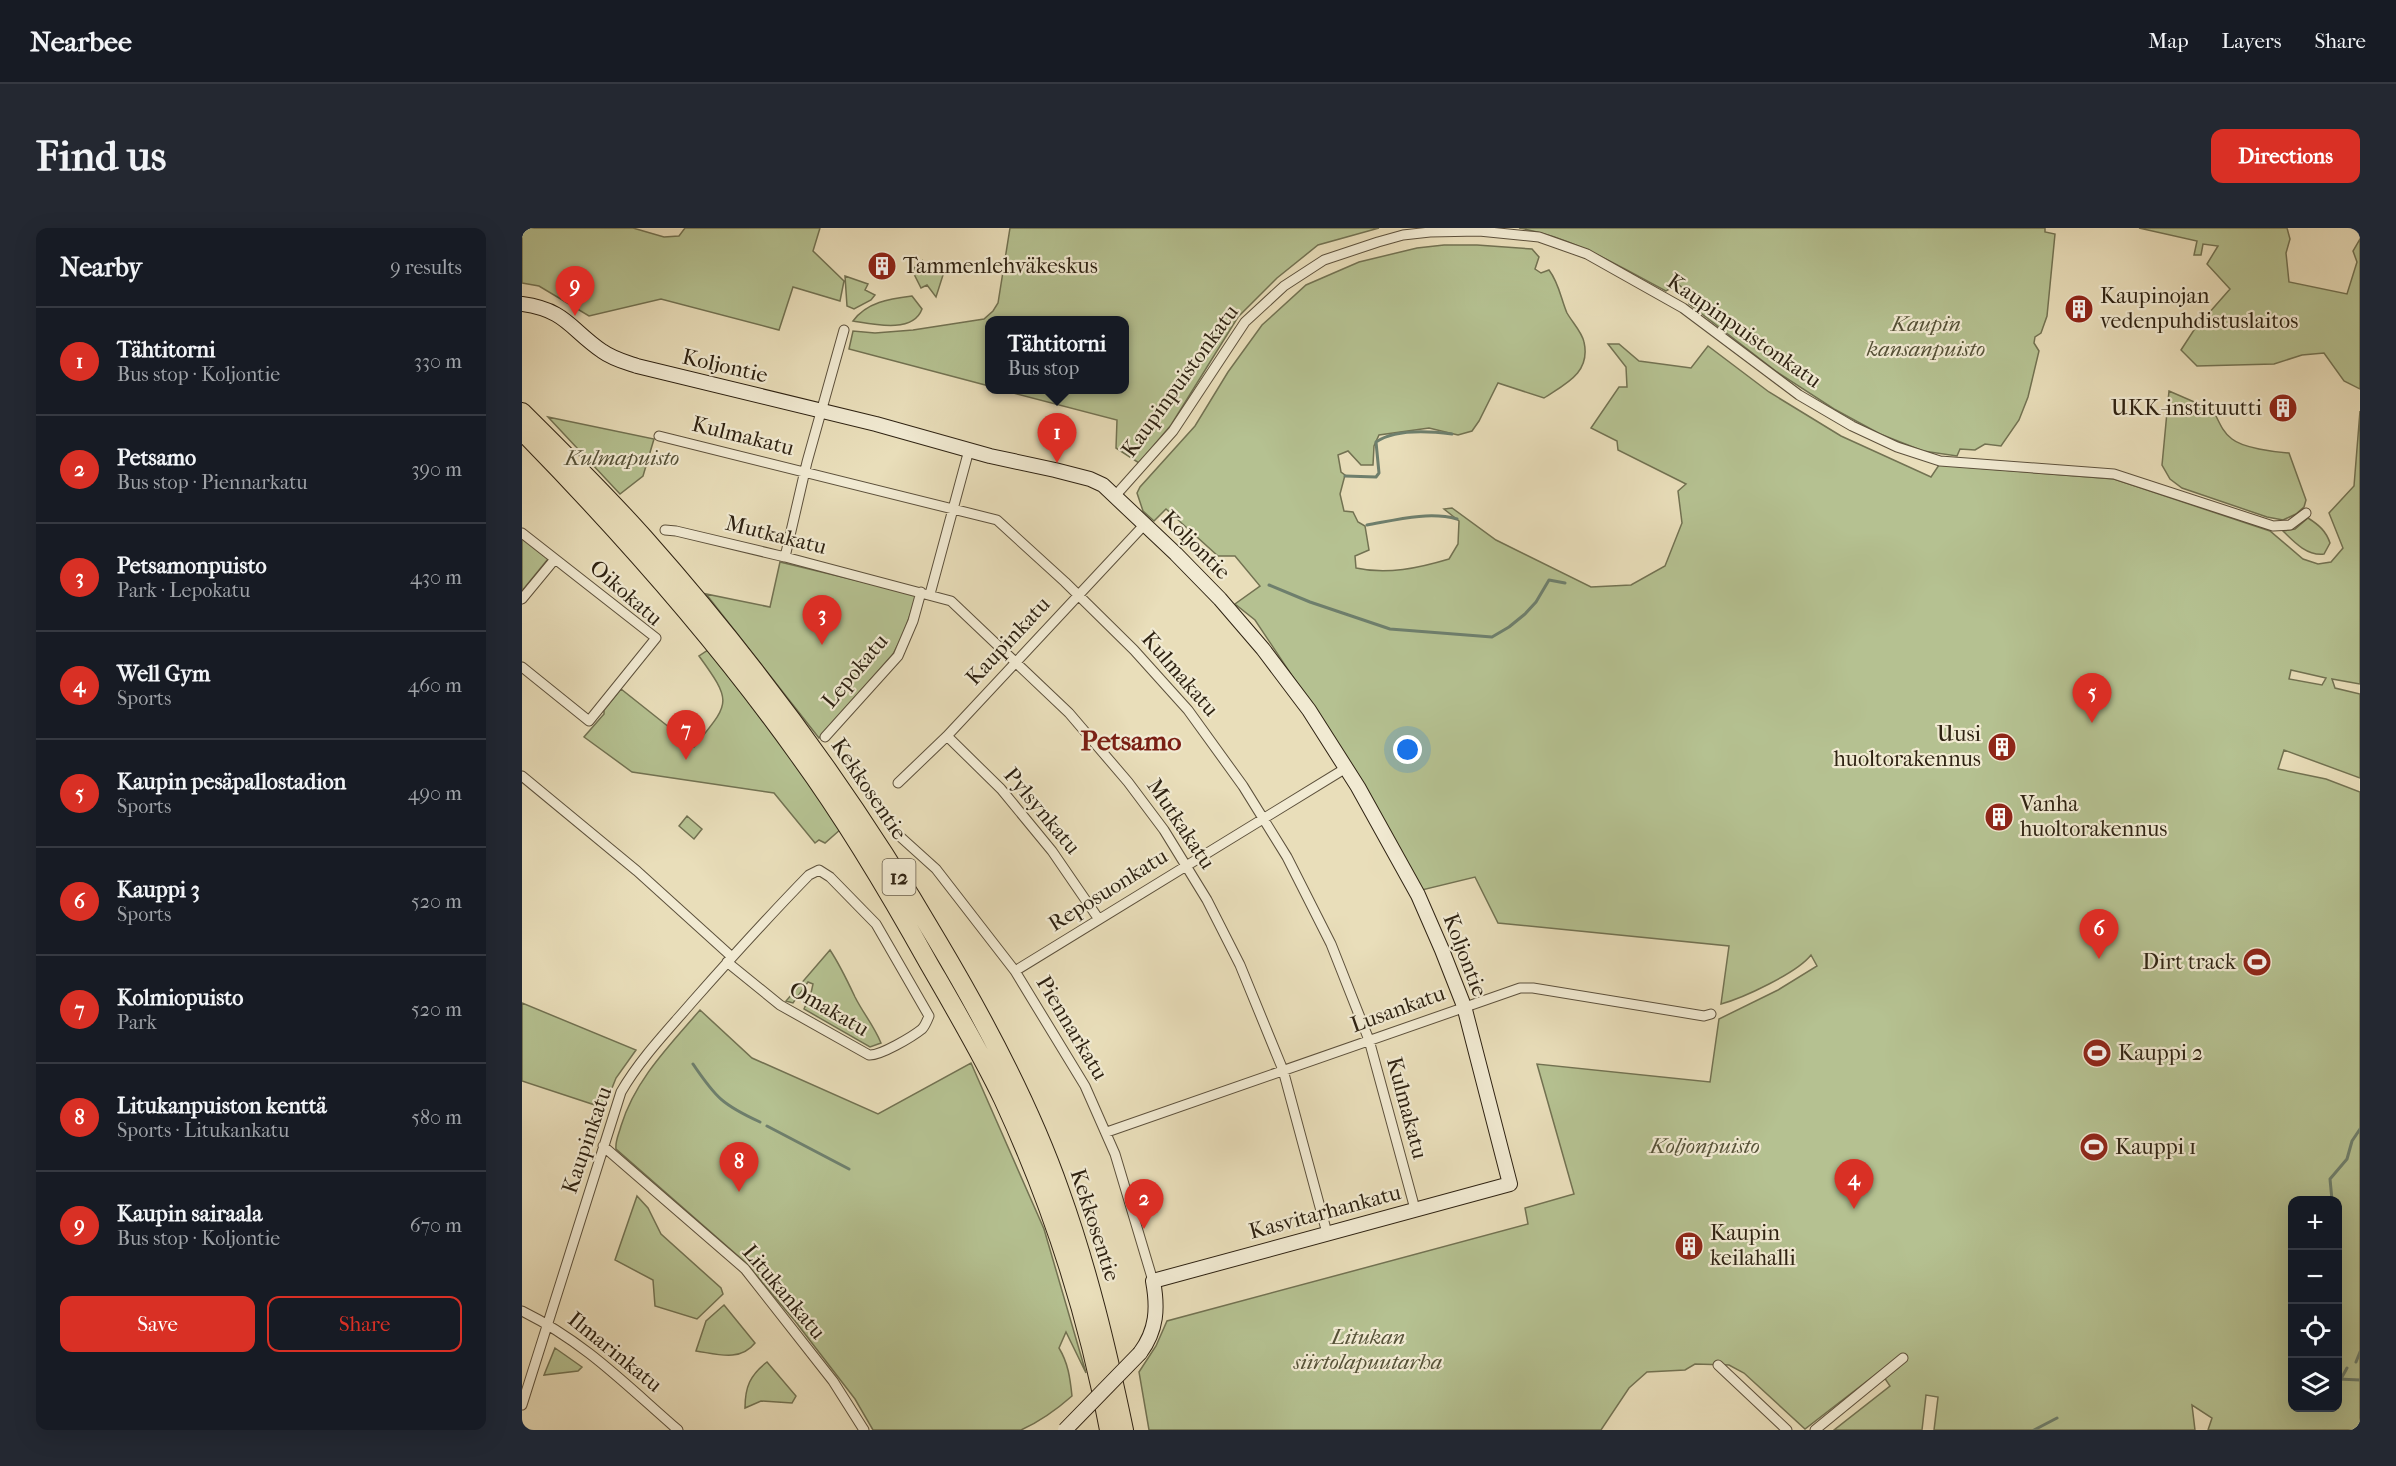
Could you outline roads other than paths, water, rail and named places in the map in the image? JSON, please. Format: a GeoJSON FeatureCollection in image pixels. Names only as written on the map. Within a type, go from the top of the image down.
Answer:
{"type":"FeatureCollection","features":[{"type":"Feature","properties":{"kind":"highway","name":"Kekkosentie"},"geometry":{"type":"LineString","coordinates":[[522,412],[635,528],[708,613],[818,755],[866,825],[922,914],[987,1030],[1032,1124],[1059,1188],[1081,1253],[1124,1430]]}},
{"type":"Feature","properties":{"kind":"highway","name":"Kekkosentie"},"geometry":{"type":"LineString","coordinates":[[522,431],[583,495],[676,600],[743,682],[831,802],[913,935],[1002,1098],[1062,1242],[1095,1365],[1108,1430]]}},
{"type":"Feature","properties":{"kind":"street","name":"Kaupinpuistonkatu"},"geometry":{"type":"LineString","coordinates":[[1115,496],[1173,430],[1245,322],[1284,286],[1324,260],[1403,235],[1449,231],[1493,232],[1539,237],[1576,249],[1683,308],[1787,387],[1852,426],[1923,456],[1940,461],[2126,476],[2273,526],[2290,525],[2306,513]]}},
{"type":"Feature","properties":{"kind":"street","name":"Koljontie"},"geometry":{"type":"LineString","coordinates":[[522,304],[550,310],[569,322],[601,351],[613,358],[668,374],[1090,479],[1103,485],[1220,599],[1263,649],[1309,710],[1346,768],[1418,895],[1464,1006],[1509,1187]]}},
{"type":"Feature","properties":{"kind":"street"},"geometry":{"type":"LineString","coordinates":[[785,557],[821,411],[844,330]]}},
{"type":"Feature","properties":{"kind":"street","name":"Kulmakatu"},"geometry":{"type":"LineString","coordinates":[[659,436],[1002,523],[1134,650],[1188,710],[1243,786],[1286,856],[1331,944],[1369,1041],[1415,1209]]}},
{"type":"Feature","properties":{"kind":"street","name":"Lepokatu"},"geometry":{"type":"LineString","coordinates":[[825,736],[898,657],[925,593],[969,450]]}},
{"type":"Feature","properties":{"kind":"street","name":"Kaupinkatu"},"geometry":{"type":"LineString","coordinates":[[898,783],[947,736],[1145,524]]}},
{"type":"Feature","properties":{"kind":"street","name":"Mutkakatu"},"geometry":{"type":"LineString","coordinates":[[664,530],[785,557],[951,601],[1016,661],[1089,735],[1128,782],[1186,865],[1208,900],[1240,965],[1283,1070],[1327,1233]]}},
{"type":"Feature","properties":{"kind":"street","name":"Oikokatu"},"geometry":{"type":"LineString","coordinates":[[522,533],[656,638],[589,721],[522,667]]}},
{"type":"Feature","properties":{"kind":"street"},"geometry":{"type":"LineString","coordinates":[[522,599],[555,559]]}},
{"type":"Feature","properties":{"kind":"street","name":"Pylsynkatu"},"geometry":{"type":"LineString","coordinates":[[947,736],[1001,789],[1045,842],[1098,918]]}},
{"type":"Feature","properties":{"kind":"street","name":"Reposuonkatu"},"geometry":{"type":"LineString","coordinates":[[1015,971],[1346,768]]}},
{"type":"Feature","properties":{"kind":"street","name":"Omakatu"},"geometry":{"type":"LineString","coordinates":[[522,776],[637,871],[780,1005],[868,1054],[878,1054],[924,1028],[928,1016],[876,924],[830,877],[819,870],[809,874]]}},
{"type":"Feature","properties":{"kind":"street","name":"Piennarkatu"},"geometry":{"type":"LineString","coordinates":[[895,832],[936,869],[1015,971],[1085,1086],[1107,1132],[1153,1281]]}},
{"type":"Feature","properties":{"kind":"street","name":"Kaupinkatu"},"geometry":{"type":"LineString","coordinates":[[522,1402],[621,1092],[636,1068],[809,874]]}},
{"type":"Feature","properties":{"kind":"street","name":"Lusankatu"},"geometry":{"type":"LineString","coordinates":[[1107,1132],[1514,989],[1533,988],[1704,1016],[1711,1014]]}},
{"type":"Feature","properties":{"kind":"street","name":"Litukankatu"},"geometry":{"type":"LineString","coordinates":[[603,1146],[745,1269],[833,1381],[864,1430]]}},
{"type":"Feature","properties":{"kind":"street","name":"Kasvitarhankatu"},"geometry":{"type":"LineString","coordinates":[[1153,1281],[1415,1209],[1509,1187]]}},
{"type":"Feature","properties":{"kind":"street"},"geometry":{"type":"LineString","coordinates":[[1065,1430],[1140,1353],[1151,1335],[1157,1313],[1153,1281]]}},
{"type":"Feature","properties":{"kind":"street","name":"Ilmarinkatu"},"geometry":{"type":"LineString","coordinates":[[522,1311],[547,1323],[590,1352],[678,1430]]}},
{"type":"Feature","properties":{"kind":"street"},"geometry":{"type":"LineString","coordinates":[[1815,1430],[1876,1383],[1903,1358]]}},
{"type":"Feature","properties":{"kind":"street"},"geometry":{"type":"LineString","coordinates":[[1718,1365],[1787,1430]]}},
{"type":"Feature","properties":{"kind":"waterway"},"geometry":{"type":"LineString","coordinates":[[1345,476],[1376,477],[1379,473],[1376,442],[1384,438],[1413,432],[1452,434]]}},
{"type":"Feature","properties":{"kind":"waterway"},"geometry":{"type":"LineString","coordinates":[[1367,525],[1424,516],[1457,519]]}},
{"type":"Feature","properties":{"kind":"waterway"},"geometry":{"type":"LineString","coordinates":[[1269,585],[1310,602],[1390,629],[1492,637],[1525,614],[1536,602],[1549,580],[1565,583]]}},
{"type":"Feature","properties":{"kind":"waterway"},"geometry":{"type":"LineString","coordinates":[[693,1064],[721,1099],[737,1111],[760,1122]]}},
{"type":"Feature","properties":{"kind":"waterway"},"geometry":{"type":"LineString","coordinates":[[767,1126],[849,1169]]}},
{"type":"Feature","properties":{"kind":"waterway"},"geometry":{"type":"LineString","coordinates":[[2332,1196],[2330,1179],[2347,1159],[2352,1141],[2360,1129]]}},
{"type":"Feature","properties":{"kind":"waterway"},"geometry":{"type":"LineString","coordinates":[[2356,1362],[2360,1352]]}},
{"type":"Feature","properties":{"kind":"waterway"},"geometry":{"type":"LineString","coordinates":[[2342,1377],[2347,1368]]}},
{"type":"Feature","properties":{"kind":"waterway"},"geometry":{"type":"LineString","coordinates":[[2342,1379],[2360,1380]]}},
{"type":"Feature","properties":{"kind":"waterway"},"geometry":{"type":"LineString","coordinates":[[2034,1430],[2057,1418]]}},
{"type":"Feature","properties":{"kind":"place","name":"Tammenlehväkeskus"},"geometry":{"type":"Point","coordinates":[882,266]}},
{"type":"Feature","properties":{"kind":"place","name":"Kaupinojan vedenpuhdistuslaitos"},"geometry":{"type":"Point","coordinates":[2079,309]}},
{"type":"Feature","properties":{"kind":"place","name":"Kaupin sairaala"},"geometry":{"type":"Point","coordinates":[575,316]}},
{"type":"Feature","properties":{"kind":"place","name":"UKK-instituutti"},"geometry":{"type":"Point","coordinates":[2283,408]}},
{"type":"Feature","properties":{"kind":"place","name":"Tähtitorni"},"geometry":{"type":"Point","coordinates":[1057,463]}},
{"type":"Feature","properties":{"kind":"place","name":"Petsamonpuisto"},"geometry":{"type":"Point","coordinates":[822,645]}},
{"type":"Feature","properties":{"kind":"place","name":"Kaupin pesäpallostadion"},"geometry":{"type":"Point","coordinates":[2092,723]}},
{"type":"Feature","properties":{"kind":"place","name":"Uusi huoltorakennus"},"geometry":{"type":"Point","coordinates":[2002,747]}},
{"type":"Feature","properties":{"kind":"place","name":"Kolmiopuisto"},"geometry":{"type":"Point","coordinates":[686,760]}},
{"type":"Feature","properties":{"kind":"place","name":"Vanha huoltorakennus"},"geometry":{"type":"Point","coordinates":[1999,817]}},
{"type":"Feature","properties":{"kind":"place","name":"Kauppi 3"},"geometry":{"type":"Point","coordinates":[2099,959]}},
{"type":"Feature","properties":{"kind":"place","name":"Dirt track"},"geometry":{"type":"Point","coordinates":[2257,962]}},
{"type":"Feature","properties":{"kind":"place","name":"Kauppi 2"},"geometry":{"type":"Point","coordinates":[2097,1053]}},
{"type":"Feature","properties":{"kind":"place","name":"Kauppi 1"},"geometry":{"type":"Point","coordinates":[2094,1147]}},
{"type":"Feature","properties":{"kind":"place","name":"Litukanpuiston kenttä"},"geometry":{"type":"Point","coordinates":[739,1192]}},
{"type":"Feature","properties":{"kind":"place","name":"Well Gym"},"geometry":{"type":"Point","coordinates":[1854,1209]}},
{"type":"Feature","properties":{"kind":"place","name":"Petsamo"},"geometry":{"type":"Point","coordinates":[1144,1229]}},
{"type":"Feature","properties":{"kind":"place","name":"Kaupin keilahalli"},"geometry":{"type":"Point","coordinates":[1689,1246]}},
{"type":"Feature","properties":{"kind":"district","name":"Petsamo"},"geometry":{"type":"Point","coordinates":[1131,740]}},
{"type":"Feature","properties":{"kind":"park label","name":"Kaupin kansanpuisto"},"geometry":{"type":"Point","coordinates":[1926,336]}},
{"type":"Feature","properties":{"kind":"park label","name":"Kulmapuisto"},"geometry":{"type":"Point","coordinates":[622,458]}},
{"type":"Feature","properties":{"kind":"park label","name":"Koljonpuisto"},"geometry":{"type":"Point","coordinates":[1705,1146]}},
{"type":"Feature","properties":{"kind":"park label","name":"Litukan siirtolapuutarha"},"geometry":{"type":"Point","coordinates":[1368,1350]}}]}
